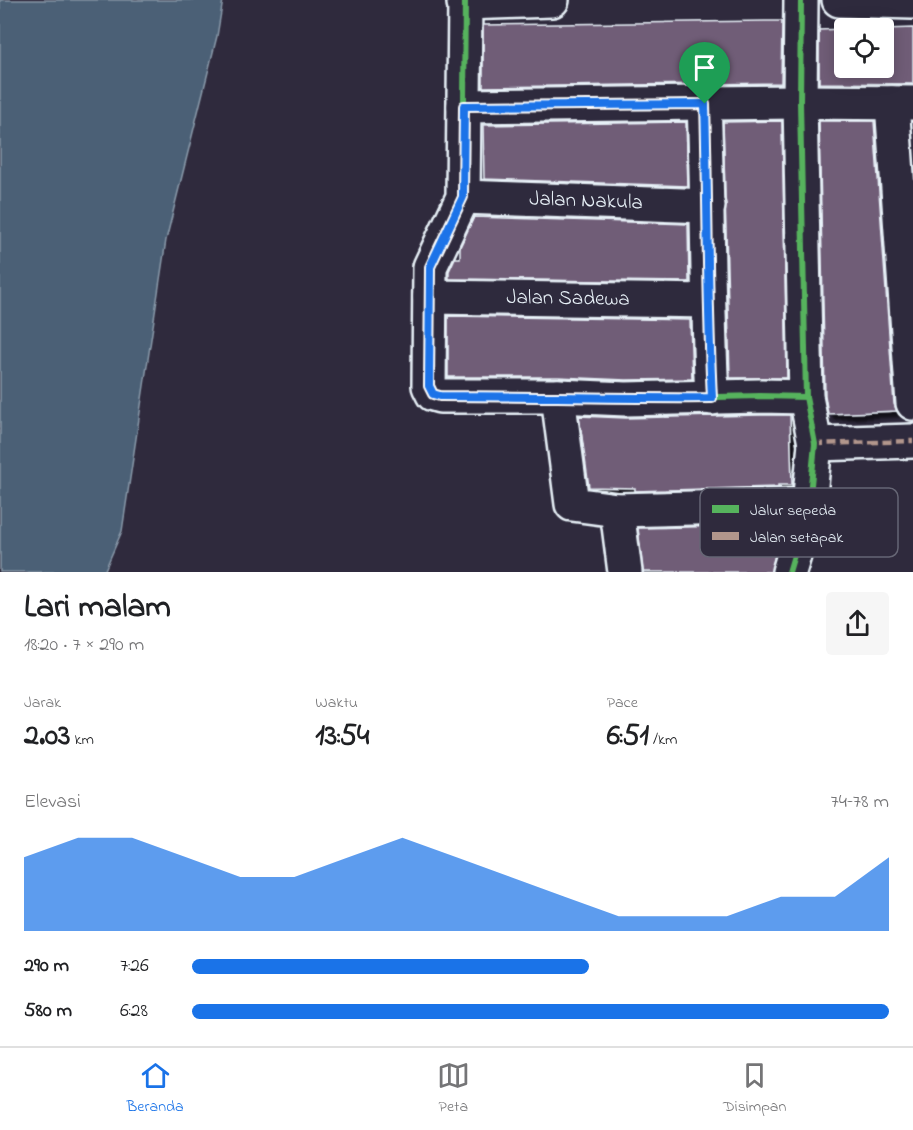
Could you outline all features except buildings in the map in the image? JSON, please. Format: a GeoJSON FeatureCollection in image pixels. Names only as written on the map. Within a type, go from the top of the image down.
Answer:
{"type":"FeatureCollection","features":[{"type":"Feature","properties":{"kind":"street"},"geometry":{"type":"LineString","coordinates":[[552,0],[465,1],[463,197],[430,267],[429,386],[433,394],[440,396],[558,396],[626,399],[806,398]]}},
{"type":"Feature","properties":{"kind":"street"},"geometry":{"type":"LineString","coordinates":[[801,0],[800,102],[806,398],[815,444],[811,488]]}},
{"type":"Feature","properties":{"kind":"street"},"geometry":{"type":"LineString","coordinates":[[839,0],[913,2]]}},
{"type":"Feature","properties":{"kind":"street"},"geometry":{"type":"LineString","coordinates":[[464,106],[903,103],[913,403]]}},
{"type":"Feature","properties":{"kind":"street"},"geometry":{"type":"LineString","coordinates":[[705,104],[712,398]]}},
{"type":"Feature","properties":{"kind":"street","name":"Jalan Nakula"},"geometry":{"type":"LineString","coordinates":[[463,197],[708,206]]}},
{"type":"Feature","properties":{"kind":"street","name":"Jalan Sadewa"},"geometry":{"type":"LineString","coordinates":[[430,297],[708,302]]}},
{"type":"Feature","properties":{"kind":"street"},"geometry":{"type":"LineString","coordinates":[[558,396],[572,504],[617,510],[700,508]]}},
{"type":"Feature","properties":{"kind":"street"},"geometry":{"type":"LineString","coordinates":[[815,444],[913,441]]}},
{"type":"Feature","properties":{"kind":"street"},"geometry":{"type":"LineString","coordinates":[[617,510],[625,572]]}},
{"type":"Feature","properties":{"kind":"street"},"geometry":{"type":"LineString","coordinates":[[789,572],[793,557]]}},
{"type":"Feature","properties":{"kind":"water"},"geometry":{"type":"Polygon","coordinates":[[[0,0],[223,0],[217,36],[166,240],[122,531],[104,572],[0,572],[0,0]]]}},
{"type":"Feature","properties":{"kind":"marked path"},"geometry":{"type":"LineString","coordinates":[[815,444],[913,441]]}},
{"type":"Feature","properties":{"kind":"cycle path"},"geometry":{"type":"LineString","coordinates":[[465,0],[463,197],[430,267],[429,386],[433,394],[440,396],[558,396],[626,399],[806,397]]}},
{"type":"Feature","properties":{"kind":"cycle path"},"geometry":{"type":"LineString","coordinates":[[801,0],[800,102],[806,397],[815,444],[811,488]]}},
{"type":"Feature","properties":{"kind":"cycle path"},"geometry":{"type":"LineString","coordinates":[[789,572],[793,557]]}},
{"type":"Feature","properties":{"kind":"route"},"geometry":{"type":"LineString","coordinates":[[705,104],[712,398],[626,399],[558,396],[440,396],[433,394],[429,386],[430,267],[463,197],[464,106],[705,104]]}}]}
